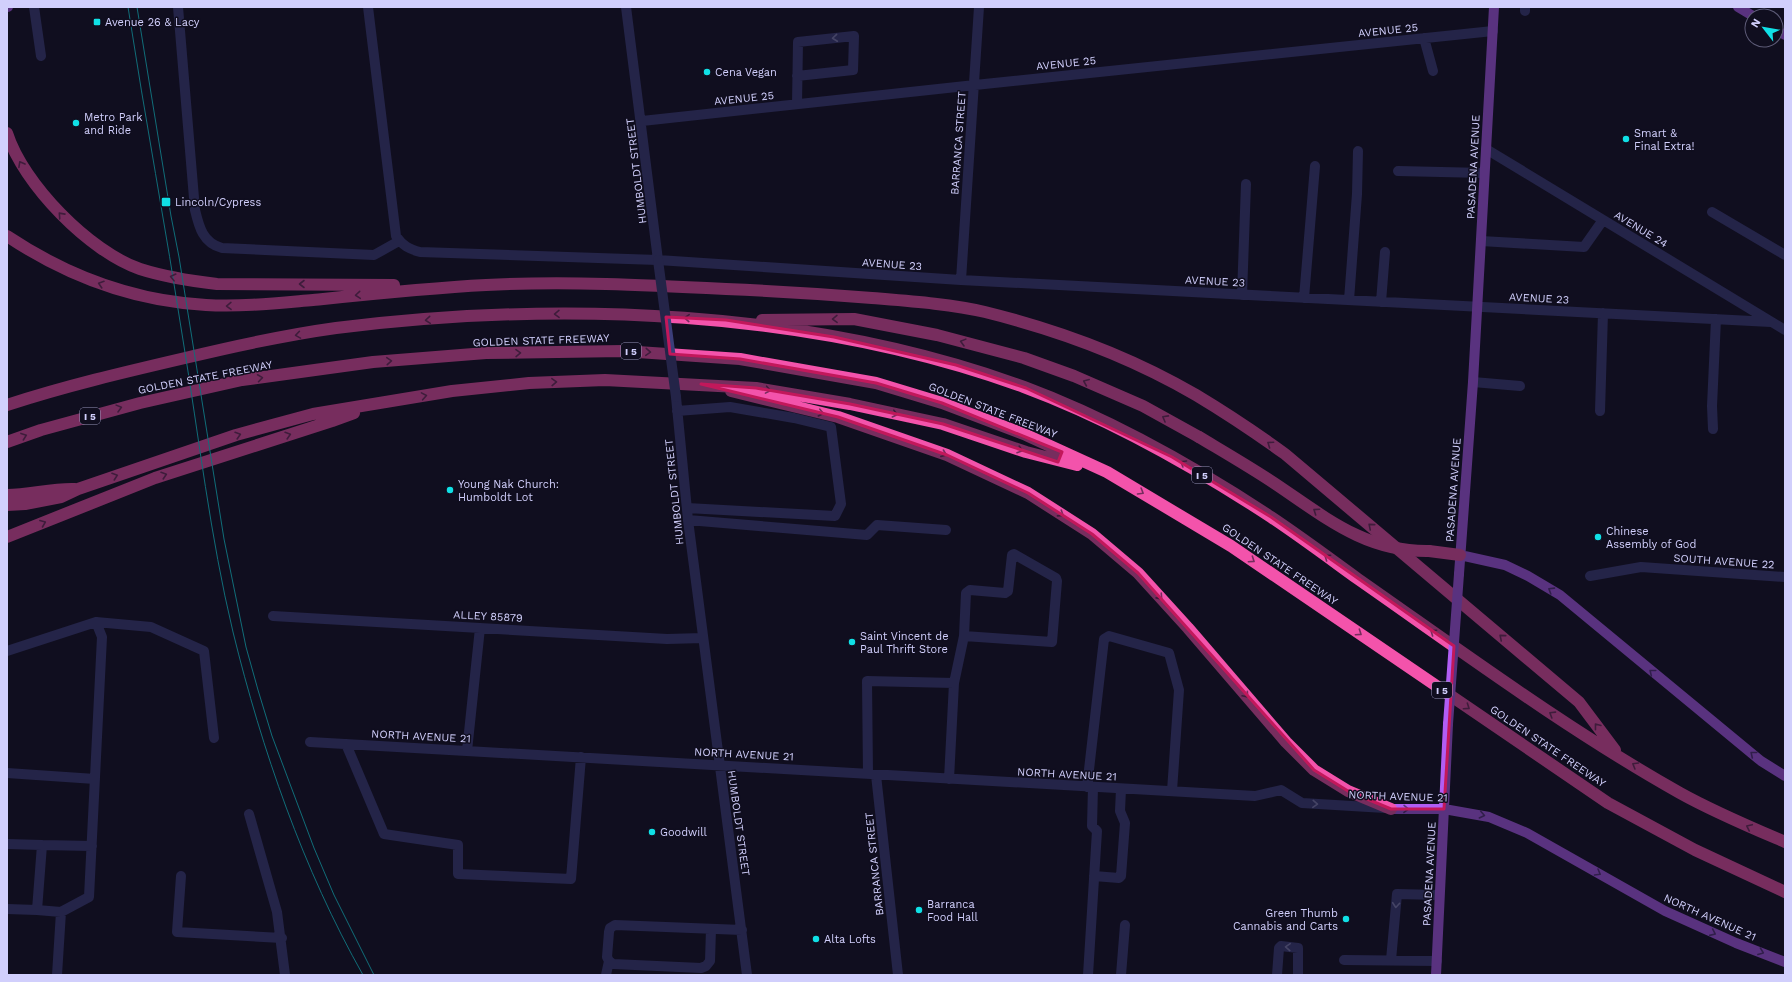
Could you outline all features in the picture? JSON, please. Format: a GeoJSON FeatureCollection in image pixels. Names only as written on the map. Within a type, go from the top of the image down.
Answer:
{"type":"FeatureCollection","features":[{"type":"Feature","properties":{"kind":"highway"},"geometry":{"type":"LineString","coordinates":[[7,133],[23,167],[37,187],[65,218],[99,248],[139,268],[191,281],[217,284],[323,284],[453,287]]}},
{"type":"Feature","properties":{"kind":"highway"},"geometry":{"type":"LineString","coordinates":[[7,236],[47,261],[92,281],[139,295],[202,305],[260,304],[453,287],[530,283],[591,283],[791,292],[906,301],[982,312],[1055,333],[1122,358],[1194,394],[1243,424],[1285,454],[1578,702],[1620,757]]}},
{"type":"Feature","properties":{"kind":"highway","name":"GOLDEN STATE FREEWAY"},"geometry":{"type":"LineString","coordinates":[[7,405],[40,394],[139,368],[250,343],[336,328],[440,319],[514,315],[596,314],[726,320],[834,337],[891,348],[956,365],[1026,388],[1096,418],[1172,457],[1271,517],[1534,702],[1620,757],[1683,794],[1785,842]]}},
{"type":"Feature","properties":{"kind":"highway"},"geometry":{"type":"LineString","coordinates":[[726,320],[854,319],[937,335],[1024,358],[1074,376],[1143,406],[1199,437],[1273,482],[1341,528],[1370,542],[1393,549],[1429,551],[1460,555]]}},
{"type":"Feature","properties":{"kind":"highway","name":"GOLDEN STATE FREEWAY"},"geometry":{"type":"LineString","coordinates":[[7,442],[41,430],[177,393],[242,380],[373,362],[486,353],[623,350],[740,359],[876,383],[942,403],[1019,432],[1107,472],[1231,546],[1608,803],[1695,850],[1785,892]]}},
{"type":"Feature","properties":{"kind":"highway"},"geometry":{"type":"LineString","coordinates":[[7,505],[25,504],[61,498],[78,489],[244,433],[313,414],[452,391],[528,383],[605,380],[756,388],[857,405],[942,424],[1026,452],[1107,472]]}},
{"type":"Feature","properties":{"kind":"highway"},"geometry":{"type":"LineString","coordinates":[[701,384],[838,417],[947,455],[1028,493],[1092,534],[1138,573],[1188,628],[1286,742],[1314,770],[1348,791],[1391,809]]}},
{"type":"Feature","properties":{"kind":"highway"},"geometry":{"type":"LineString","coordinates":[[7,537],[155,478],[332,421],[372,405]]}},
{"type":"Feature","properties":{"kind":"highway"},"geometry":{"type":"LineString","coordinates":[[7,495],[21,495],[59,488],[78,489]]}},
{"type":"Feature","properties":{"kind":"main road","name":"PASADENA AVENUE"},"geometry":{"type":"LineString","coordinates":[[1436,975],[1448,724],[1473,382],[1494,7]]}},
{"type":"Feature","properties":{"kind":"main road"},"geometry":{"type":"LineString","coordinates":[[1460,555],[1505,565],[1528,576],[1560,595],[1761,761],[1785,776]]}},
{"type":"Feature","properties":{"kind":"main road","name":"NORTH AVENUE 21"},"geometry":{"type":"LineString","coordinates":[[1391,809],[1444,809],[1489,817],[1527,833],[1665,911],[1736,943],[1785,962]]}},
{"type":"Feature","properties":{"kind":"street"},"geometry":{"type":"LineString","coordinates":[[34,7],[41,56]]}},
{"type":"Feature","properties":{"kind":"street"},"geometry":{"type":"LineString","coordinates":[[178,7],[195,210],[200,230],[205,237],[215,246],[222,248],[374,255],[399,241],[396,236],[394,221],[368,7]]}},
{"type":"Feature","properties":{"kind":"street","name":"HUMBOLDT STREET"},"geometry":{"type":"LineString","coordinates":[[626,7],[642,121],[676,397],[688,520],[747,975]]}},
{"type":"Feature","properties":{"kind":"street","name":"BARRANCA STREET"},"geometry":{"type":"LineString","coordinates":[[961,280],[979,7]]}},
{"type":"Feature","properties":{"kind":"street","name":"AVENUE 25"},"geometry":{"type":"LineString","coordinates":[[642,121],[1493,31]]}},
{"type":"Feature","properties":{"kind":"street"},"geometry":{"type":"LineString","coordinates":[[796,104],[798,42],[854,36],[853,70],[797,76]]}},
{"type":"Feature","properties":{"kind":"street"},"geometry":{"type":"LineString","coordinates":[[1424,38],[1433,71]]}},
{"type":"Feature","properties":{"kind":"street","name":"AVENUE 24"},"geometry":{"type":"LineString","coordinates":[[1486,149],[1785,330]]}},
{"type":"Feature","properties":{"kind":"street"},"geometry":{"type":"LineString","coordinates":[[1349,300],[1357,194],[1358,151]]}},
{"type":"Feature","properties":{"kind":"street"},"geometry":{"type":"LineString","coordinates":[[1304,298],[1315,166]]}},
{"type":"Feature","properties":{"kind":"street"},"geometry":{"type":"LineString","coordinates":[[1398,171],[1484,173]]}},
{"type":"Feature","properties":{"kind":"street"},"geometry":{"type":"LineString","coordinates":[[1242,295],[1246,184]]}},
{"type":"Feature","properties":{"kind":"street"},"geometry":{"type":"LineString","coordinates":[[1712,212],[1785,255]]}},
{"type":"Feature","properties":{"kind":"street"},"geometry":{"type":"LineString","coordinates":[[1481,241],[1584,247],[1603,220]]}},
{"type":"Feature","properties":{"kind":"street","name":"AVENUE 23"},"geometry":{"type":"LineString","coordinates":[[399,241],[410,250],[420,252],[658,260],[961,280],[1771,322]]}},
{"type":"Feature","properties":{"kind":"street"},"geometry":{"type":"LineString","coordinates":[[1381,302],[1385,252]]}},
{"type":"Feature","properties":{"kind":"street"},"geometry":{"type":"LineString","coordinates":[[1600,411],[1603,313]]}},
{"type":"Feature","properties":{"kind":"street"},"geometry":{"type":"LineString","coordinates":[[1713,429],[1712,406],[1716,319]]}},
{"type":"Feature","properties":{"kind":"street"},"geometry":{"type":"LineString","coordinates":[[1473,382],[1520,386]]}},
{"type":"Feature","properties":{"kind":"street"},"geometry":{"type":"LineString","coordinates":[[677,411],[730,408],[794,418],[831,427],[841,504],[835,516],[687,508]]}},
{"type":"Feature","properties":{"kind":"street"},"geometry":{"type":"LineString","coordinates":[[688,520],[867,535],[877,526],[946,530]]}},
{"type":"Feature","properties":{"kind":"street"},"geometry":{"type":"LineString","coordinates":[[949,779],[954,683],[964,636],[966,593],[970,590],[1006,592],[1012,555],[1014,554],[1056,578],[1052,642],[964,636]]}},
{"type":"Feature","properties":{"kind":"street","name":"SOUTH AVENUE 22"},"geometry":{"type":"LineString","coordinates":[[1590,576],[1640,567],[1785,577]]}},
{"type":"Feature","properties":{"kind":"street","name":"ALLEY 85879"},"geometry":{"type":"LineString","coordinates":[[273,616],[667,639],[703,638]]}},
{"type":"Feature","properties":{"kind":"street"},"geometry":{"type":"LineString","coordinates":[[7,909],[61,912],[89,897],[102,637],[96,622]]}},
{"type":"Feature","properties":{"kind":"street"},"geometry":{"type":"LineString","coordinates":[[7,651],[96,622],[151,626],[204,652],[214,738]]}},
{"type":"Feature","properties":{"kind":"street"},"geometry":{"type":"LineString","coordinates":[[467,751],[480,628]]}},
{"type":"Feature","properties":{"kind":"street"},"geometry":{"type":"LineString","coordinates":[[1088,975],[1097,831],[1092,826],[1090,787],[1104,639],[1109,636],[1169,653],[1179,690],[1172,791]]}},
{"type":"Feature","properties":{"kind":"street","name":"BARRANCA STREET"},"geometry":{"type":"LineString","coordinates":[[898,975],[872,774],[867,681],[954,683]]}},
{"type":"Feature","properties":{"kind":"street","name":"NORTH AVENUE 21"},"geometry":{"type":"LineString","coordinates":[[310,742],[719,764],[949,779],[1255,796],[1281,790],[1302,803],[1391,809]]}},
{"type":"Feature","properties":{"kind":"street"},"geometry":{"type":"LineString","coordinates":[[346,744],[384,834],[458,845],[458,874],[571,879],[581,757]]}},
{"type":"Feature","properties":{"kind":"street"},"geometry":{"type":"LineString","coordinates":[[7,773],[95,778]]}},
{"type":"Feature","properties":{"kind":"street"},"geometry":{"type":"LineString","coordinates":[[1094,876],[1119,878],[1121,876],[1125,823],[1120,810],[1121,789]]}},
{"type":"Feature","properties":{"kind":"street"},"geometry":{"type":"LineString","coordinates":[[248,814],[277,912],[282,938],[285,975]]}},
{"type":"Feature","properties":{"kind":"street"},"geometry":{"type":"LineString","coordinates":[[7,844],[92,846]]}},
{"type":"Feature","properties":{"kind":"street"},"geometry":{"type":"LineString","coordinates":[[37,910],[42,845]]}},
{"type":"Feature","properties":{"kind":"street"},"geometry":{"type":"LineString","coordinates":[[181,876],[177,932],[282,938]]}},
{"type":"Feature","properties":{"kind":"street"},"geometry":{"type":"LineString","coordinates":[[1391,960],[1397,894],[1439,895]]}},
{"type":"Feature","properties":{"kind":"street"},"geometry":{"type":"LineString","coordinates":[[57,975],[61,912]]}},
{"type":"Feature","properties":{"kind":"street"},"geometry":{"type":"LineString","coordinates":[[606,975],[609,961],[607,957],[609,932],[610,928],[615,925],[742,930]]}},
{"type":"Feature","properties":{"kind":"street"},"geometry":{"type":"LineString","coordinates":[[1121,975],[1125,925]]}},
{"type":"Feature","properties":{"kind":"street"},"geometry":{"type":"LineString","coordinates":[[609,961],[620,964],[702,968],[710,961],[711,929]]}},
{"type":"Feature","properties":{"kind":"street"},"geometry":{"type":"LineString","coordinates":[[1276,975],[1278,952],[1281,946],[1298,948],[1298,975]]}},
{"type":"Feature","properties":{"kind":"street"},"geometry":{"type":"LineString","coordinates":[[1344,960],[1437,961]]}},
{"type":"Feature","properties":{"kind":"highlighted area"},"geometry":{"type":"Polygon","coordinates":[[[666,317],[726,320],[834,337],[956,365],[1026,388],[1172,457],[1271,517],[1454,646],[1444,809],[1391,809],[1348,791],[1314,770],[1138,573],[1092,534],[1028,493],[947,455],[838,417],[701,384],[756,388],[850,404],[943,424],[1058,462],[1062,452],[942,403],[876,383],[740,359],[670,354],[666,317]]]}},
{"type":"Feature","properties":{"kind":"tram line"},"geometry":{"type":"LineString","coordinates":[[128,7],[211,523],[233,632],[257,720],[286,808],[321,893],[341,935],[363,975]]}},
{"type":"Feature","properties":{"kind":"tram line"},"geometry":{"type":"LineString","coordinates":[[137,7],[224,539],[246,647],[272,736],[314,848],[334,895],[374,975]]}},
{"type":"Feature","properties":{"kind":"place","name":"Avenue 26 & Lacy"},"geometry":{"type":"Point","coordinates":[97,22]}},
{"type":"Feature","properties":{"kind":"place","name":"Cena Vegan"},"geometry":{"type":"Point","coordinates":[707,72]}},
{"type":"Feature","properties":{"kind":"place","name":"Metro Park and Ride"},"geometry":{"type":"Point","coordinates":[76,123]}},
{"type":"Feature","properties":{"kind":"place","name":"Smart & Final Extra!"},"geometry":{"type":"Point","coordinates":[1626,139]}},
{"type":"Feature","properties":{"kind":"place","name":"Lincoln/Cypress"},"geometry":{"type":"Point","coordinates":[166,202]}},
{"type":"Feature","properties":{"kind":"place","name":"Young Nak Church: Humboldt Lot"},"geometry":{"type":"Point","coordinates":[450,490]}},
{"type":"Feature","properties":{"kind":"place","name":"Chinese Assembly of God"},"geometry":{"type":"Point","coordinates":[1598,537]}},
{"type":"Feature","properties":{"kind":"place","name":"Saint Vincent de Paul Thrift Store"},"geometry":{"type":"Point","coordinates":[852,642]}},
{"type":"Feature","properties":{"kind":"place","name":"Goodwill"},"geometry":{"type":"Point","coordinates":[652,832]}},
{"type":"Feature","properties":{"kind":"place","name":"Barranca Food Hall"},"geometry":{"type":"Point","coordinates":[919,910]}},
{"type":"Feature","properties":{"kind":"place","name":"Green Thumb Cannabis and Carts"},"geometry":{"type":"Point","coordinates":[1346,919]}},
{"type":"Feature","properties":{"kind":"place","name":"Alta Lofts"},"geometry":{"type":"Point","coordinates":[816,939]}}]}
